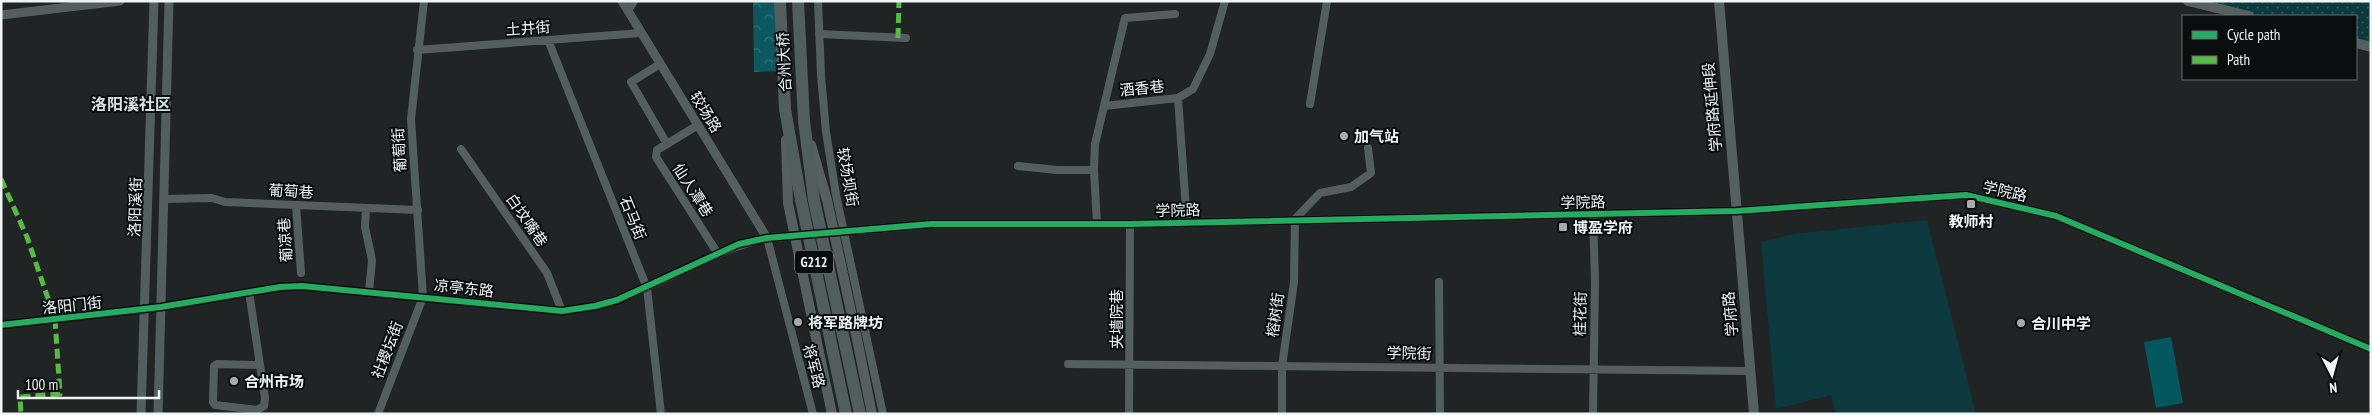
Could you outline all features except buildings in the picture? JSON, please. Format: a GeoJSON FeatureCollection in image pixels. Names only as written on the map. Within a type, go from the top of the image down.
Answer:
{"type":"FeatureCollection","features":[{"type":"Feature","properties":{"kind":"highway","name":"合州大桥"},"geometry":{"type":"LineString","coordinates":[[780,1],[785,109]]}},
{"type":"Feature","properties":{"kind":"highway","name":"合州大桥"},"geometry":{"type":"LineString","coordinates":[[798,1],[804,121]]}},
{"type":"Feature","properties":{"kind":"highway","name":"G212"},"geometry":{"type":"LineString","coordinates":[[785,109],[801,200],[846,414]]}},
{"type":"Feature","properties":{"kind":"highway","name":"G212"},"geometry":{"type":"LineString","coordinates":[[804,121],[814,200],[860,414]]}},
{"type":"Feature","properties":{"kind":"main road","name":"学府路延伸段"},"geometry":{"type":"LineString","coordinates":[[1719,1],[1736,211]]}},
{"type":"Feature","properties":{"kind":"main road"},"geometry":{"type":"LineString","coordinates":[[2188,1],[2245,15]]}},
{"type":"Feature","properties":{"kind":"main road"},"geometry":{"type":"LineString","coordinates":[[2357,43],[2371,47]]}},
{"type":"Feature","properties":{"kind":"main road"},"geometry":{"type":"LineString","coordinates":[[785,109],[788,204],[832,414]]}},
{"type":"Feature","properties":{"kind":"main road"},"geometry":{"type":"LineString","coordinates":[[804,121],[827,200],[872,414]]}},
{"type":"Feature","properties":{"kind":"main road","name":"学府路"},"geometry":{"type":"LineString","coordinates":[[1736,211],[1754,414]]}},
{"type":"Feature","properties":{"kind":"street"},"geometry":{"type":"LineString","coordinates":[[1,15],[120,1]]}},
{"type":"Feature","properties":{"kind":"street","name":"洛阳溪街"},"geometry":{"type":"LineString","coordinates":[[142,414],[154,1]]}},
{"type":"Feature","properties":{"kind":"street","name":"洛阳溪街"},"geometry":{"type":"LineString","coordinates":[[158,414],[169,1]]}},
{"type":"Feature","properties":{"kind":"street","name":"葡萄街"},"geometry":{"type":"LineString","coordinates":[[423,297],[411,119],[417,50],[424,1]]}},
{"type":"Feature","properties":{"kind":"street","name":"较场路"},"geometry":{"type":"LineString","coordinates":[[622,1],[767,238]]}},
{"type":"Feature","properties":{"kind":"street"},"geometry":{"type":"LineString","coordinates":[[628,11],[634,1]]}},
{"type":"Feature","properties":{"kind":"street","name":"较场坝街"},"geometry":{"type":"LineString","coordinates":[[818,1],[823,112],[844,231],[883,414]]}},
{"type":"Feature","properties":{"kind":"street"},"geometry":{"type":"LineString","coordinates":[[1178,98],[1193,89],[1210,54],[1225,1]]}},
{"type":"Feature","properties":{"kind":"street"},"geometry":{"type":"LineString","coordinates":[[1310,104],[1328,1]]}},
{"type":"Feature","properties":{"kind":"street"},"geometry":{"type":"LineString","coordinates":[[1104,106],[1124,18],[1175,14]]}},
{"type":"Feature","properties":{"kind":"street","name":"土井街"},"geometry":{"type":"LineString","coordinates":[[417,50],[641,33]]}},
{"type":"Feature","properties":{"kind":"street"},"geometry":{"type":"LineString","coordinates":[[819,34],[906,38]]}},
{"type":"Feature","properties":{"kind":"street","name":"石马街"},"geometry":{"type":"LineString","coordinates":[[548,40],[647,288],[661,414]]}},
{"type":"Feature","properties":{"kind":"street"},"geometry":{"type":"LineString","coordinates":[[660,64],[631,82],[667,144],[698,125]]}},
{"type":"Feature","properties":{"kind":"street","name":"酒香巷"},"geometry":{"type":"LineString","coordinates":[[1098,224],[1094,170],[1095,144],[1104,106],[1178,98],[1187,223]]}},
{"type":"Feature","properties":{"kind":"street","name":"仙人潭巷"},"geometry":{"type":"LineString","coordinates":[[667,144],[657,150],[656,157],[718,254]]}},
{"type":"Feature","properties":{"kind":"street"},"geometry":{"type":"LineString","coordinates":[[1295,219],[1320,193],[1351,187],[1371,173],[1368,148]]}},
{"type":"Feature","properties":{"kind":"street","name":"白坟嘴巷"},"geometry":{"type":"LineString","coordinates":[[461,150],[547,273],[562,311]]}},
{"type":"Feature","properties":{"kind":"street"},"geometry":{"type":"LineString","coordinates":[[1018,166],[1057,170],[1094,170]]}},
{"type":"Feature","properties":{"kind":"street","name":"学院路"},"geometry":{"type":"LineString","coordinates":[[767,238],[931,224],[1130,224],[1736,211],[1966,195],[2056,216],[2371,349]]}},
{"type":"Feature","properties":{"kind":"street","name":"葡萄巷"},"geometry":{"type":"LineString","coordinates":[[164,199],[212,198],[225,202],[418,210]]}},
{"type":"Feature","properties":{"kind":"street","name":"葡凉巷"},"geometry":{"type":"LineString","coordinates":[[296,205],[301,273]]}},
{"type":"Feature","properties":{"kind":"street"},"geometry":{"type":"LineString","coordinates":[[366,208],[365,228],[372,260],[369,292]]}},
{"type":"Feature","properties":{"kind":"street","name":"桂花街"},"geometry":{"type":"LineString","coordinates":[[1593,214],[1593,414]]}},
{"type":"Feature","properties":{"kind":"street","name":"榕树街"},"geometry":{"type":"LineString","coordinates":[[1282,414],[1282,366],[1294,282],[1295,219]]}},
{"type":"Feature","properties":{"kind":"street","name":"夹墙院巷"},"geometry":{"type":"LineString","coordinates":[[1129,414],[1130,224]]}},
{"type":"Feature","properties":{"kind":"street","name":"凉亭东路"},"geometry":{"type":"LineString","coordinates":[[146,309],[280,287],[302,286],[562,311],[595,306],[647,288],[739,244],[767,238]]}},
{"type":"Feature","properties":{"kind":"street","name":"将军路"},"geometry":{"type":"LineString","coordinates":[[767,238],[813,414]]}},
{"type":"Feature","properties":{"kind":"street"},"geometry":{"type":"LineString","coordinates":[[1439,282],[1440,414]]}},
{"type":"Feature","properties":{"kind":"street"},"geometry":{"type":"LineString","coordinates":[[249,292],[260,365],[265,402],[262,409],[257,410],[215,405],[213,402],[214,366],[217,364],[260,365]]}},
{"type":"Feature","properties":{"kind":"street","name":"社稷坛街"},"geometry":{"type":"LineString","coordinates":[[378,414],[423,297]]}},
{"type":"Feature","properties":{"kind":"street","name":"洛阳门街"},"geometry":{"type":"LineString","coordinates":[[1,325],[146,309]]}},
{"type":"Feature","properties":{"kind":"street","name":"学院街"},"geometry":{"type":"LineString","coordinates":[[1068,364],[1750,371]]}},
{"type":"Feature","properties":{"kind":"shaded area"},"geometry":{"type":"Polygon","coordinates":[[[2188,1],[2371,1],[2371,47],[2357,43],[2357,15],[2245,15],[2188,1]]]}},
{"type":"Feature","properties":{"kind":"shaded area"},"geometry":{"type":"Polygon","coordinates":[[[1927,220],[1976,414],[1836,414],[1831,395],[1776,409],[1761,242],[1794,234],[1927,220]]]}},
{"type":"Feature","properties":{"kind":"shaded area"},"geometry":{"type":"Polygon","coordinates":[[[2171,337],[2183,403],[2156,408],[2144,342],[2171,337]]]}},
{"type":"Feature","properties":{"kind":"green space"},"geometry":{"type":"Polygon","coordinates":[[[753,1],[781,1],[783,71],[754,72],[753,1]]]}},
{"type":"Feature","properties":{"kind":"marked path"},"geometry":{"type":"LineString","coordinates":[[898,38],[899,1]]}},
{"type":"Feature","properties":{"kind":"marked path"},"geometry":{"type":"LineString","coordinates":[[1,179],[27,237],[55,319],[60,394],[20,397],[21,414]]}},
{"type":"Feature","properties":{"kind":"cycle path"},"geometry":{"type":"LineString","coordinates":[[1,325],[161,307],[280,287],[302,286],[562,311],[595,306],[617,300],[739,244],[767,238],[931,224],[1130,224],[1736,211],[1966,195],[2056,216],[2371,349]]}},
{"type":"Feature","properties":{"kind":"place","name":"加气站"},"geometry":{"type":"Point","coordinates":[1344,136]}},
{"type":"Feature","properties":{"kind":"place","name":"教师村"},"geometry":{"type":"Point","coordinates":[1971,204]}},
{"type":"Feature","properties":{"kind":"place","name":"博盈学府"},"geometry":{"type":"Point","coordinates":[1563,227]}},
{"type":"Feature","properties":{"kind":"place","name":"将军路牌坊"},"geometry":{"type":"Point","coordinates":[798,322]}},
{"type":"Feature","properties":{"kind":"place","name":"合川中学"},"geometry":{"type":"Point","coordinates":[2021,323]}},
{"type":"Feature","properties":{"kind":"place","name":"合州市场"},"geometry":{"type":"Point","coordinates":[234,381]}},
{"type":"Feature","properties":{"kind":"district","name":"洛阳溪社区"},"geometry":{"type":"Point","coordinates":[131,104]}}]}
